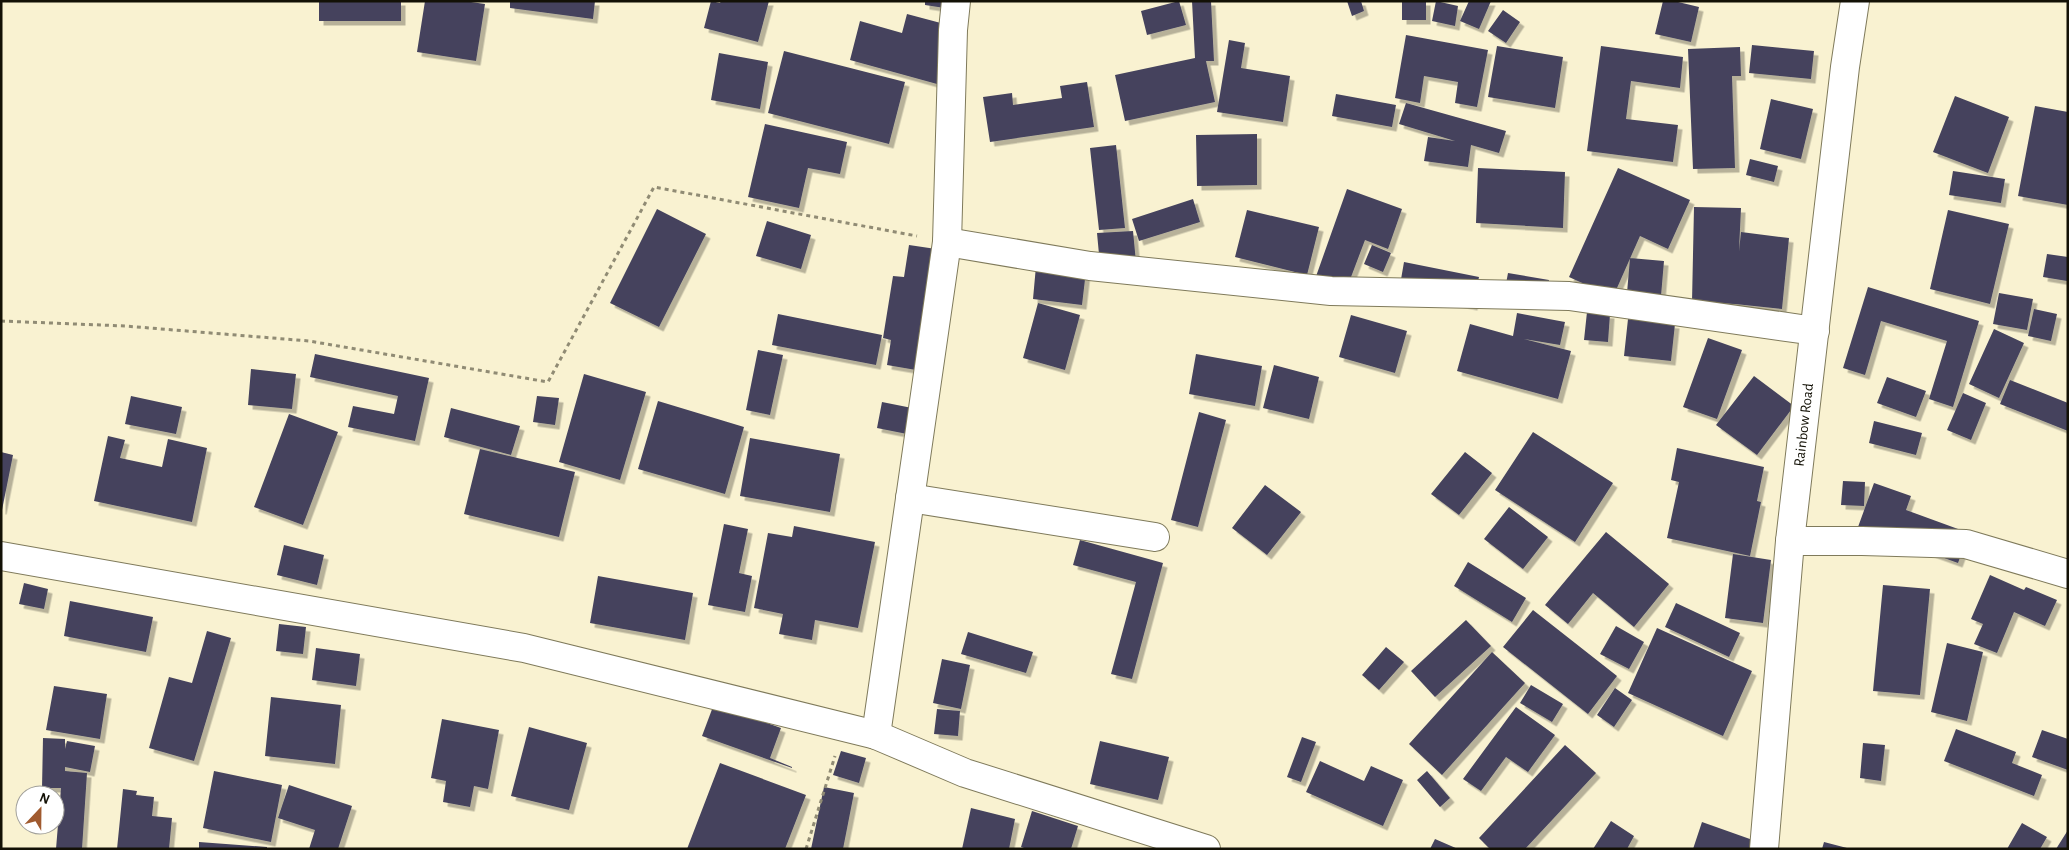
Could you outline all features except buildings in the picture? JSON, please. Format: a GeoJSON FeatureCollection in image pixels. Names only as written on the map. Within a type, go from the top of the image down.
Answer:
{"type":"FeatureCollection","features":[{"type":"Feature","properties":{"kind":"street"},"geometry":{"type":"LineString","coordinates":[[876,735],[947,242],[953,40],[956,1]]}},
{"type":"Feature","properties":{"kind":"street","name":"Rainbow Road"},"geometry":{"type":"LineString","coordinates":[[1764,849],[1790,542],[1845,67],[1855,1]]}},
{"type":"Feature","properties":{"kind":"street"},"geometry":{"type":"LineString","coordinates":[[947,242],[1090,266],[1331,290],[1568,296],[1815,331]]}},
{"type":"Feature","properties":{"kind":"street"},"geometry":{"type":"LineString","coordinates":[[910,498],[1155,537]]}},
{"type":"Feature","properties":{"kind":"street"},"geometry":{"type":"LineString","coordinates":[[1790,542],[1862,541],[1966,544],[2068,574]]}},
{"type":"Feature","properties":{"kind":"street"},"geometry":{"type":"LineString","coordinates":[[1,556],[524,648],[876,735],[965,773],[1206,849]]}},
{"type":"Feature","properties":{"kind":"path"},"geometry":{"type":"LineString","coordinates":[[1,321],[125,326],[309,341],[548,382],[654,186],[947,242]]}},
{"type":"Feature","properties":{"kind":"path"},"geometry":{"type":"LineString","coordinates":[[806,849],[844,727]]}}]}
